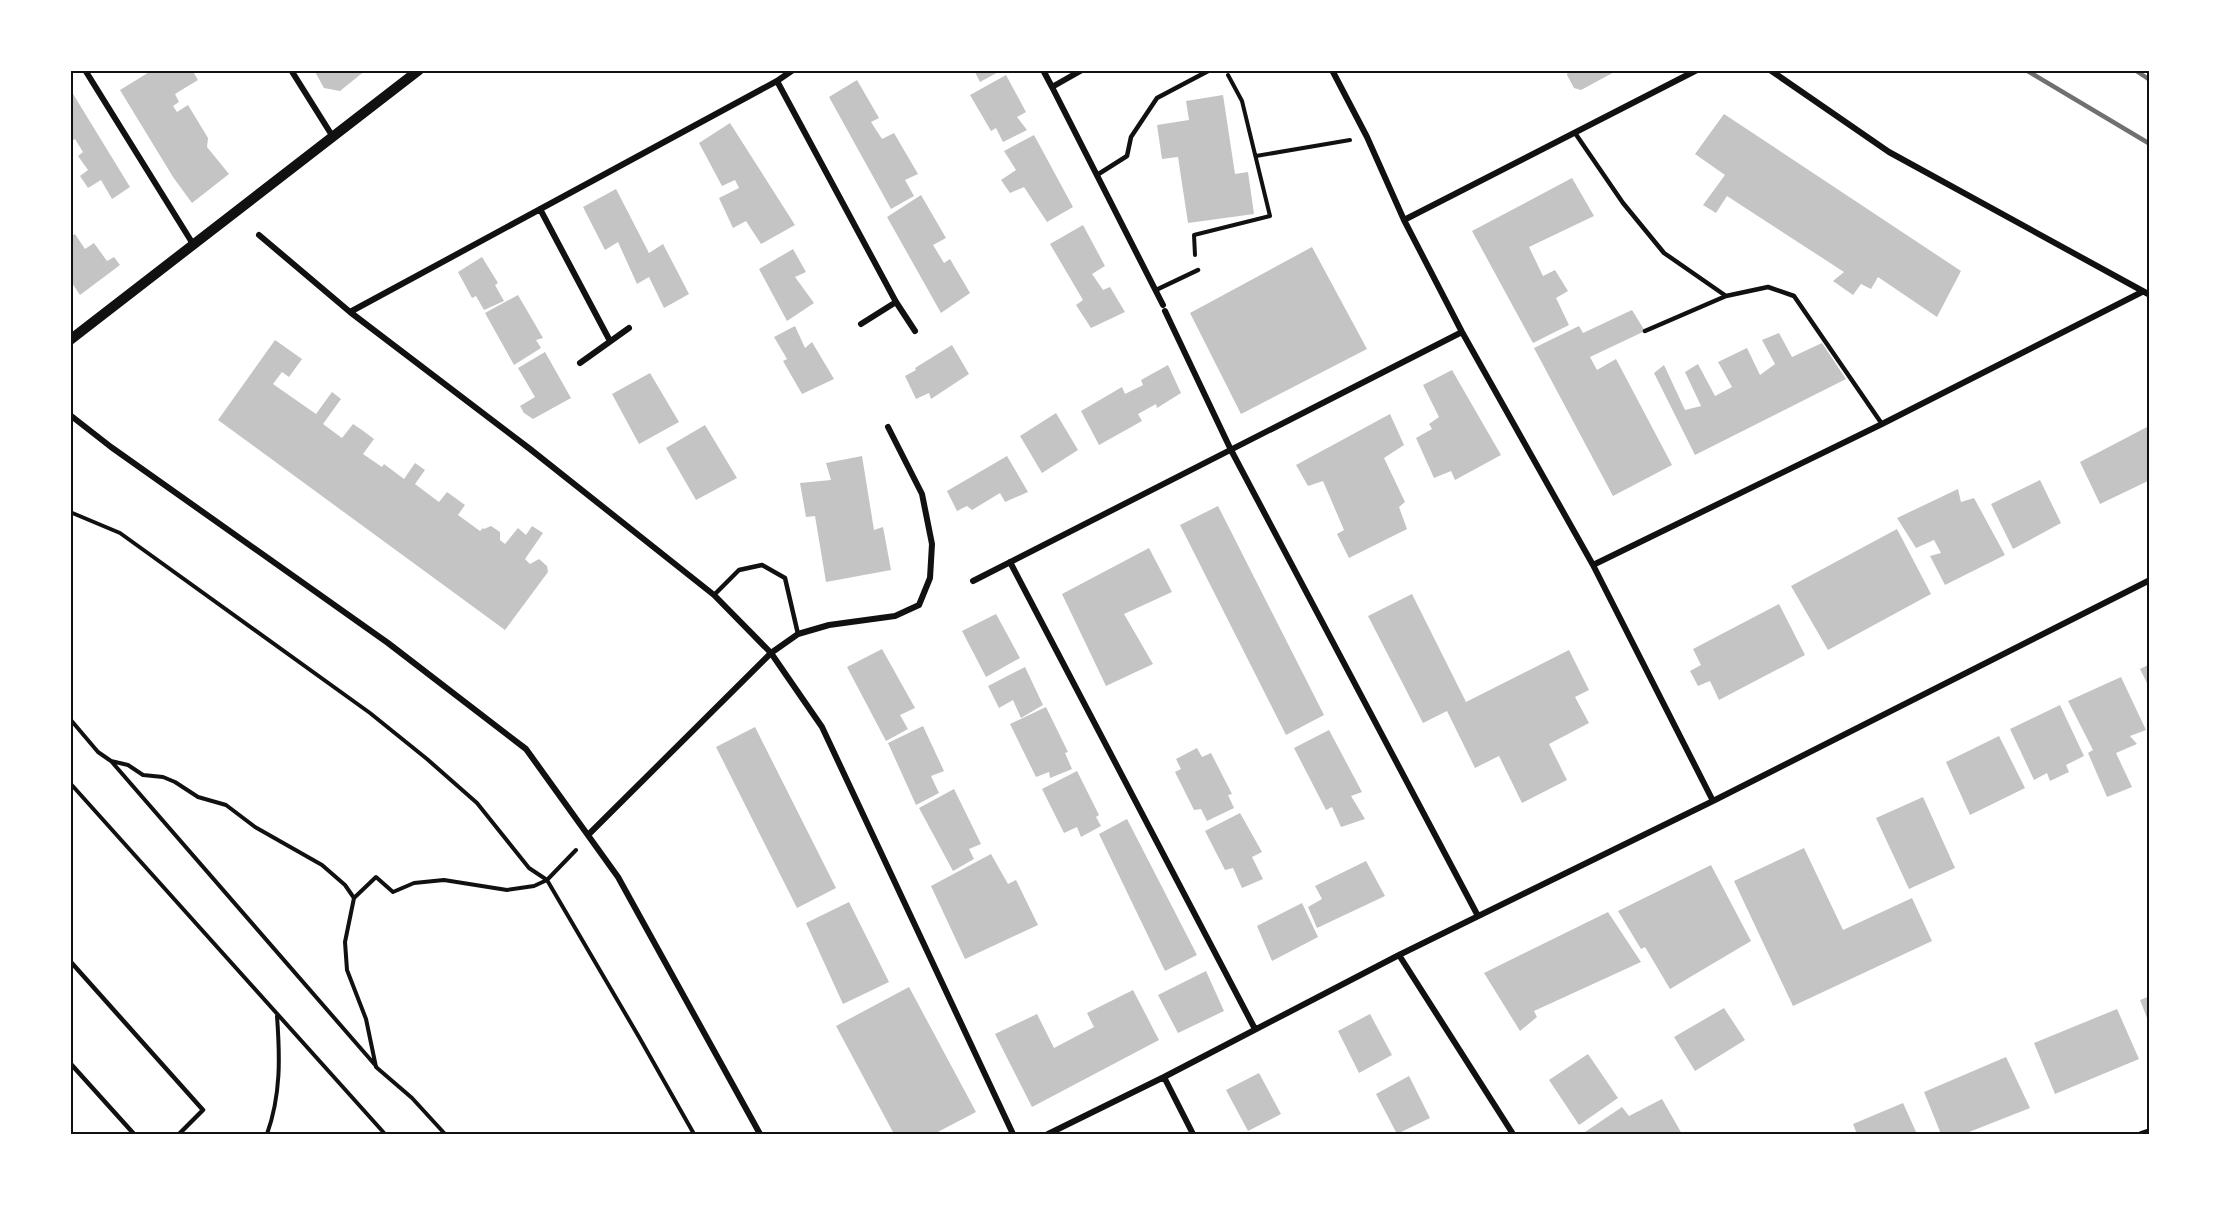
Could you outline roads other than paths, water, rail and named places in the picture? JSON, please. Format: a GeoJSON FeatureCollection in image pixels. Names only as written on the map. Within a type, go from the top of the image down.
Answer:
{"type":"FeatureCollection","features":[{"type":"Feature","properties":{"kind":"street"},"geometry":{"type":"LineString","coordinates":[[85,70],[193,244]]}},
{"type":"Feature","properties":{"kind":"street"},"geometry":{"type":"LineString","coordinates":[[291,70],[333,138]]}},
{"type":"Feature","properties":{"kind":"street"},"geometry":{"type":"LineString","coordinates":[[70,340],[419,70]]}},
{"type":"Feature","properties":{"kind":"street"},"geometry":{"type":"LineString","coordinates":[[350,312],[777,81],[793,70]]}},
{"type":"Feature","properties":{"kind":"street"},"geometry":{"type":"LineString","coordinates":[[1043,70],[1156,290],[1231,450],[1478,916]]}},
{"type":"Feature","properties":{"kind":"street"},"geometry":{"type":"LineString","coordinates":[[1052,87],[1082,70]]}},
{"type":"Feature","properties":{"kind":"street"},"geometry":{"type":"LineString","coordinates":[[1332,70],[1367,137],[1404,220],[1462,332],[1593,564],[1713,801]]}},
{"type":"Feature","properties":{"kind":"street"},"geometry":{"type":"LineString","coordinates":[[1404,220],[1698,70]]}},
{"type":"Feature","properties":{"kind":"street"},"geometry":{"type":"LineString","coordinates":[[1770,70],[1889,152],[2150,295]]}},
{"type":"Feature","properties":{"kind":"street"},"geometry":{"type":"LineString","coordinates":[[777,81],[896,302],[915,331]]}},
{"type":"Feature","properties":{"kind":"street"},"geometry":{"type":"LineString","coordinates":[[540,209],[610,341]]}},
{"type":"Feature","properties":{"kind":"street"},"geometry":{"type":"LineString","coordinates":[[259,234],[350,312],[530,449],[714,595],[771,653],[822,727],[1013,1134]]}},
{"type":"Feature","properties":{"kind":"street"},"geometry":{"type":"LineString","coordinates":[[1593,564],[1882,424],[2142,292]]}},
{"type":"Feature","properties":{"kind":"street"},"geometry":{"type":"LineString","coordinates":[[861,324],[896,302]]}},
{"type":"Feature","properties":{"kind":"street"},"geometry":{"type":"LineString","coordinates":[[580,363],[629,328]]}},
{"type":"Feature","properties":{"kind":"street"},"geometry":{"type":"LineString","coordinates":[[973,580],[1462,332]]}},
{"type":"Feature","properties":{"kind":"street"},"geometry":{"type":"LineString","coordinates":[[70,415],[111,447],[388,643],[526,748],[618,878],[760,1134]]}},
{"type":"Feature","properties":{"kind":"street"},"geometry":{"type":"LineString","coordinates":[[588,835],[771,653],[798,634],[829,625],[895,616],[919,605],[930,578],[932,544],[922,494],[888,427]]}},
{"type":"Feature","properties":{"kind":"street"},"geometry":{"type":"LineString","coordinates":[[1010,562],[1255,1029]]}},
{"type":"Feature","properties":{"kind":"street"},"geometry":{"type":"LineString","coordinates":[[1048,1134],[1164,1077],[1399,955],[1713,801],[2150,580]]}},
{"type":"Feature","properties":{"kind":"street"},"geometry":{"type":"LineString","coordinates":[[1399,955],[1513,1134]]}},
{"type":"Feature","properties":{"kind":"street"},"geometry":{"type":"LineString","coordinates":[[1164,1077],[1193,1134]]}},
{"type":"Feature","properties":{"kind":"street"},"geometry":{"type":"LineString","coordinates":[[2141,1134],[2150,1131]]}},
{"type":"Feature","properties":{"kind":"lane"},"geometry":{"type":"LineString","coordinates":[[1097,175],[1127,156],[1131,137],[1157,98],[1210,70]]}},
{"type":"Feature","properties":{"kind":"lane"},"geometry":{"type":"LineString","coordinates":[[1575,133],[1623,203],[1664,253],[1726,296]]}},
{"type":"Feature","properties":{"kind":"lane"},"geometry":{"type":"LineString","coordinates":[[1156,290],[1198,270]]}},
{"type":"Feature","properties":{"kind":"lane"},"geometry":{"type":"LineString","coordinates":[[1646,331],[1726,296],[1768,287],[1794,296],[1882,424]]}},
{"type":"Feature","properties":{"kind":"lane"},"geometry":{"type":"LineString","coordinates":[[714,595],[740,570],[762,565],[785,578],[798,634]]}},
{"type":"Feature","properties":{"kind":"lane"},"geometry":{"type":"LineString","coordinates":[[70,960],[203,1110],[179,1134]]}},
{"type":"Feature","properties":{"kind":"lane"},"geometry":{"type":"LineString","coordinates":[[70,1064],[134,1134]]}},
{"type":"Feature","properties":{"kind":"railway"},"geometry":{"type":"LineString","coordinates":[[2026,70],[2150,144]]}},
{"type":"Feature","properties":{"kind":"railway"},"geometry":{"type":"LineString","coordinates":[[2135,70],[2150,80]]}}]}
